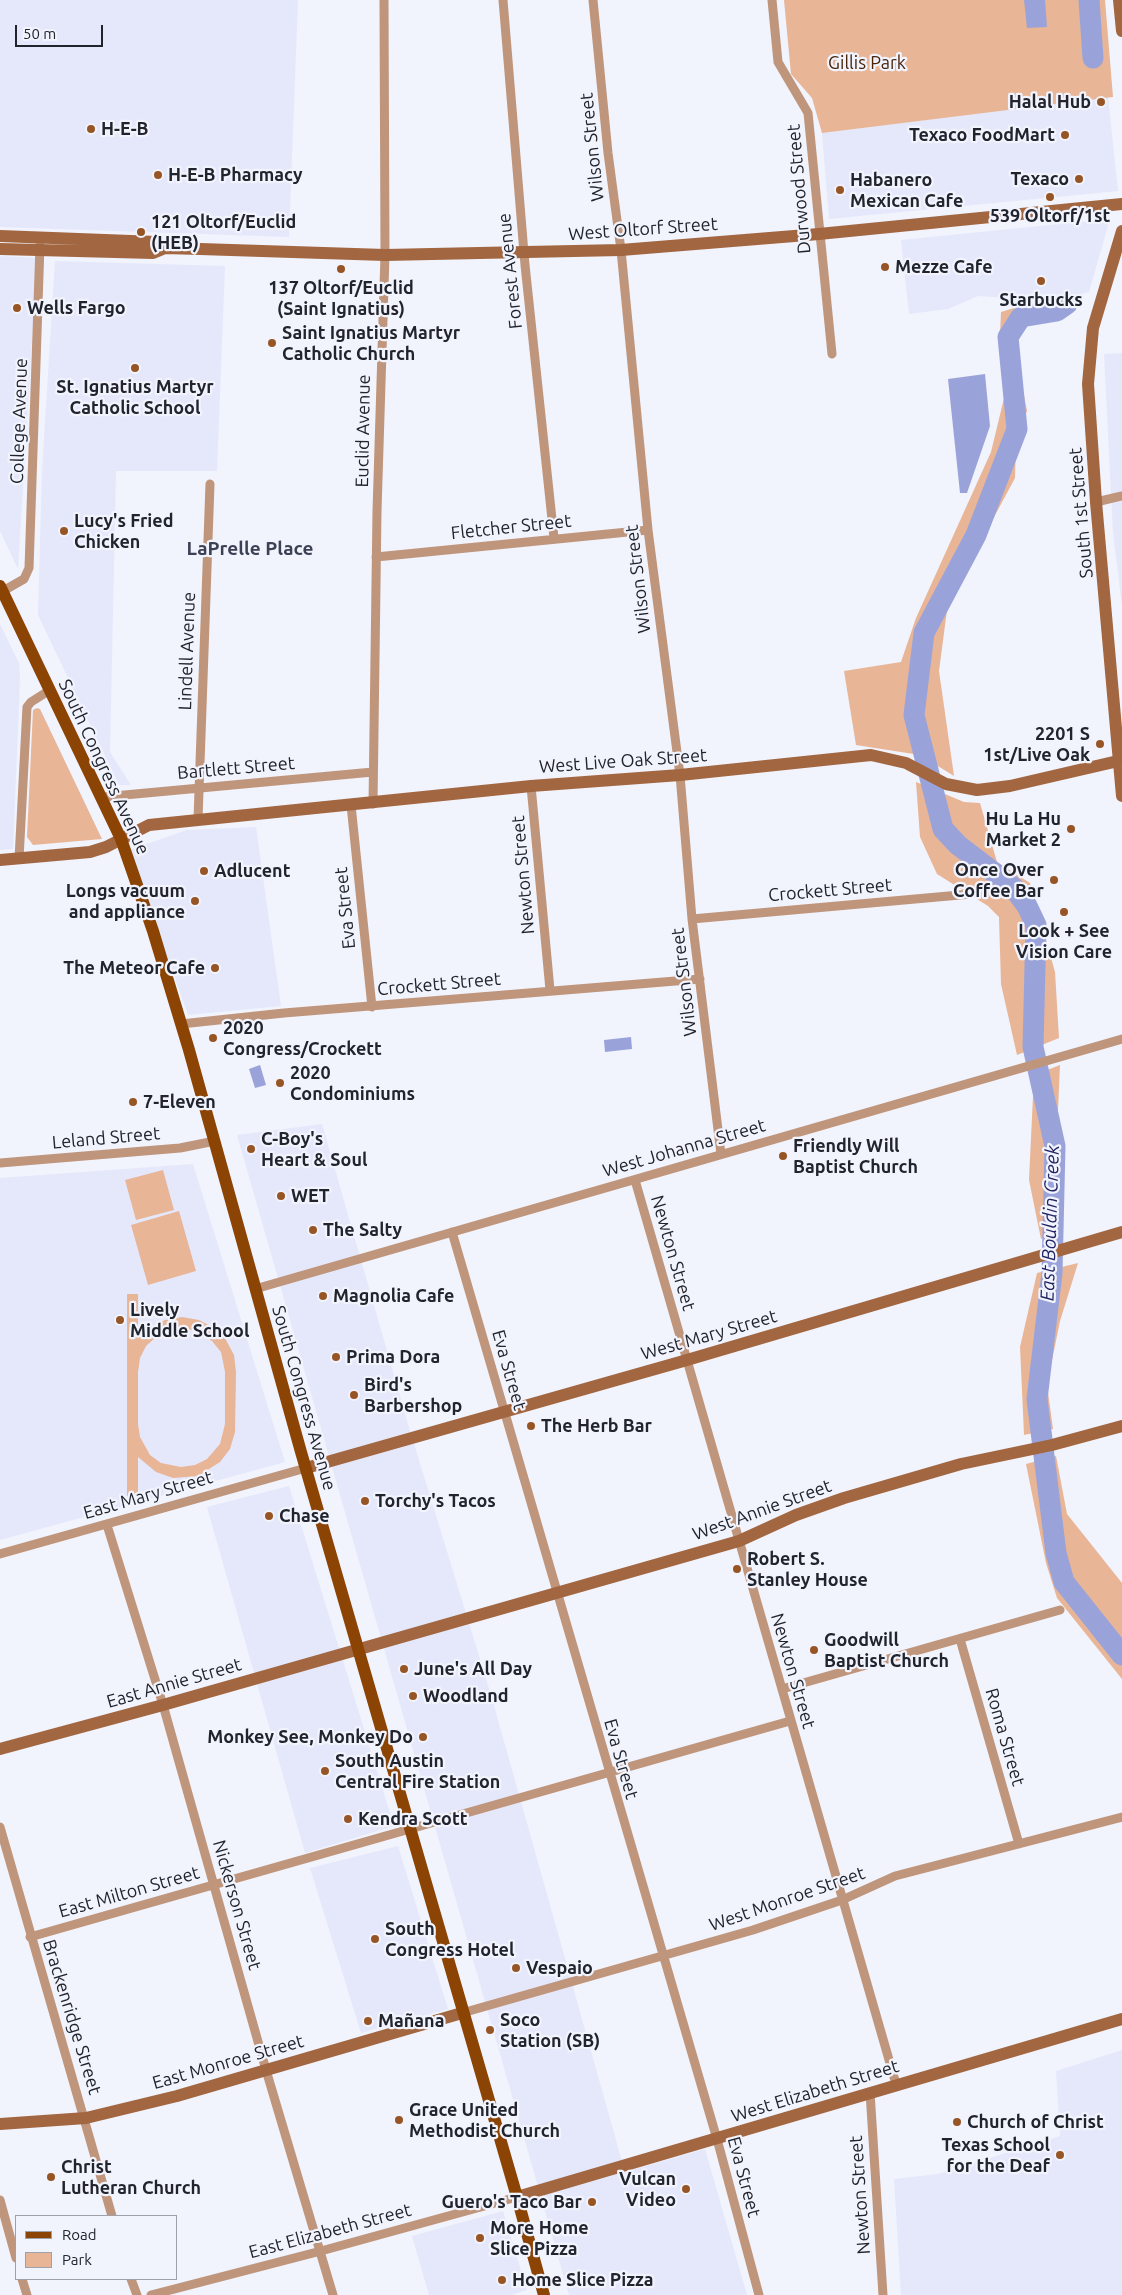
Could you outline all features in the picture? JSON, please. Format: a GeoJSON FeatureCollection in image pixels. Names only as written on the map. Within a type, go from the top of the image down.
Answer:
{"type":"FeatureCollection","features":[{"type":"Feature","properties":{"kind":"main road","name":"South Congress Avenue"},"geometry":{"type":"LineString","coordinates":[[1,588],[121,838],[153,931],[215,1141],[358,1651],[544,2295]]}},
{"type":"Feature","properties":{"kind":"street","name":"Euclid Avenue"},"geometry":{"type":"LineString","coordinates":[[373,804],[376,557],[385,255],[384,0]]}},
{"type":"Feature","properties":{"kind":"street","name":"Forest Avenue"},"geometry":{"type":"LineString","coordinates":[[503,0],[524,253],[554,538]]}},
{"type":"Feature","properties":{"kind":"street","name":"Wilson Street"},"geometry":{"type":"LineString","coordinates":[[593,0],[608,153],[621,250],[648,530],[680,776],[692,918],[721,1154]]}},
{"type":"Feature","properties":{"kind":"street","name":"Durwood Street"},"geometry":{"type":"LineString","coordinates":[[772,0],[778,62],[808,113],[832,354]]}},
{"type":"Feature","properties":{"kind":"street"},"geometry":{"type":"LineString","coordinates":[[1119,0],[1122,31]]}},
{"type":"Feature","properties":{"kind":"street","name":"West Oltorf Street"},"geometry":{"type":"LineString","coordinates":[[0,249],[40,244],[157,242],[165,248],[385,255],[621,250],[819,234],[1122,204]]}},
{"type":"Feature","properties":{"kind":"street","name":"South 1st Street"},"geometry":{"type":"LineString","coordinates":[[1122,231],[1093,328],[1088,384],[1096,502],[1121,760],[1122,796]]}},
{"type":"Feature","properties":{"kind":"street","name":"West Oltorf Street"},"geometry":{"type":"LineString","coordinates":[[0,236],[40,244]]}},
{"type":"Feature","properties":{"kind":"street","name":"College Avenue"},"geometry":{"type":"LineString","coordinates":[[1,588],[24,579],[28,573],[30,562],[40,244]]}},
{"type":"Feature","properties":{"kind":"street","name":"Lindell Avenue"},"geometry":{"type":"LineString","coordinates":[[198,819],[210,484]]}},
{"type":"Feature","properties":{"kind":"street"},"geometry":{"type":"LineString","coordinates":[[1096,502],[1122,496]]}},
{"type":"Feature","properties":{"kind":"street","name":"Fletcher Street"},"geometry":{"type":"LineString","coordinates":[[376,557],[648,530]]}},
{"type":"Feature","properties":{"kind":"street"},"geometry":{"type":"LineString","coordinates":[[19,859],[27,708],[31,702],[50,690]]}},
{"type":"Feature","properties":{"kind":"street","name":"West Live Oak Street"},"geometry":{"type":"LineString","coordinates":[[0,860],[90,852],[106,847],[150,825],[198,819],[373,804],[531,786],[680,776],[871,755],[906,763],[946,784],[977,790],[994,789],[1121,760]]}},
{"type":"Feature","properties":{"kind":"street","name":"Bartlett Street"},"geometry":{"type":"LineString","coordinates":[[102,797],[373,772]]}},
{"type":"Feature","properties":{"kind":"street","name":"Newton Street"},"geometry":{"type":"LineString","coordinates":[[531,786],[550,990]]}},
{"type":"Feature","properties":{"kind":"street","name":"Eva Street"},"geometry":{"type":"LineString","coordinates":[[351,805],[372,1007]]}},
{"type":"Feature","properties":{"kind":"street","name":"Crockett Street"},"geometry":{"type":"LineString","coordinates":[[692,918],[971,894]]}},
{"type":"Feature","properties":{"kind":"street","name":"Crockett Street"},"geometry":{"type":"LineString","coordinates":[[180,1024],[550,990],[700,979]]}},
{"type":"Feature","properties":{"kind":"street","name":"West Johanna Street"},"geometry":{"type":"LineString","coordinates":[[255,1288],[1122,1039]]}},
{"type":"Feature","properties":{"kind":"street","name":"Leland Street"},"geometry":{"type":"LineString","coordinates":[[0,1163],[180,1148],[215,1141]]}},
{"type":"Feature","properties":{"kind":"street","name":"Newton Street"},"geometry":{"type":"LineString","coordinates":[[635,1180],[896,2084]]}},
{"type":"Feature","properties":{"kind":"street","name":"Eva Street"},"geometry":{"type":"LineString","coordinates":[[452,1232],[662,1957],[717,2139],[758,2295]]}},
{"type":"Feature","properties":{"kind":"street","name":"West Mary Street"},"geometry":{"type":"LineString","coordinates":[[306,1468],[687,1360],[1122,1232]]}},
{"type":"Feature","properties":{"kind":"street","name":"West Annie Street"},"geometry":{"type":"LineString","coordinates":[[358,1651],[739,1541],[796,1515],[844,1498],[961,1464],[1052,1445],[1122,1426]]}},
{"type":"Feature","properties":{"kind":"street","name":"East Mary Street"},"geometry":{"type":"LineString","coordinates":[[0,1554],[306,1468]]}},
{"type":"Feature","properties":{"kind":"street","name":"Nickerson Street"},"geometry":{"type":"LineString","coordinates":[[107,1525],[163,1705],[266,2070],[333,2295]]}},
{"type":"Feature","properties":{"kind":"street"},"geometry":{"type":"LineString","coordinates":[[782,1689],[1060,1610]]}},
{"type":"Feature","properties":{"kind":"street","name":"Roma Street"},"geometry":{"type":"LineString","coordinates":[[960,1639],[1019,1844]]}},
{"type":"Feature","properties":{"kind":"street","name":"East Annie Street"},"geometry":{"type":"LineString","coordinates":[[0,1749],[358,1651]]}},
{"type":"Feature","properties":{"kind":"street","name":"East Milton Street"},"geometry":{"type":"LineString","coordinates":[[30,1937],[790,1722]]}},
{"type":"Feature","properties":{"kind":"street","name":"West Monroe Street"},"geometry":{"type":"LineString","coordinates":[[462,2013],[753,1930],[842,1900],[895,1876],[1122,1817]]}},
{"type":"Feature","properties":{"kind":"street","name":"Brackenridge Street"},"geometry":{"type":"LineString","coordinates":[[0,1827],[30,1937],[86,2118],[112,2215]]}},
{"type":"Feature","properties":{"kind":"street","name":"East Monroe Street"},"geometry":{"type":"LineString","coordinates":[[0,2124],[86,2118],[177,2096],[462,2013]]}},
{"type":"Feature","properties":{"kind":"street","name":"West Elizabeth Street"},"geometry":{"type":"LineString","coordinates":[[517,2197],[1122,2019]]}},
{"type":"Feature","properties":{"kind":"street","name":"Newton Street"},"geometry":{"type":"LineString","coordinates":[[870,2092],[883,2295]]}},
{"type":"Feature","properties":{"kind":"street","name":"East Elizabeth Street"},"geometry":{"type":"LineString","coordinates":[[151,2295],[321,2252],[517,2197]]}},
{"type":"Feature","properties":{"kind":"street"},"geometry":{"type":"LineString","coordinates":[[0,2200],[15,2254]]}},
{"type":"Feature","properties":{"kind":"street"},"geometry":{"type":"LineString","coordinates":[[22,2280],[26,2295]]}},
{"type":"Feature","properties":{"kind":"street"},"geometry":{"type":"LineString","coordinates":[[131,2280],[137,2295]]}},
{"type":"Feature","properties":{"kind":"shaded area"},"geometry":{"type":"Polygon","coordinates":[[[0,0],[298,0],[289,237],[0,227],[0,0]]]}},
{"type":"Feature","properties":{"kind":"shaded area"},"geometry":{"type":"Polygon","coordinates":[[[1108,97],[1118,191],[829,219],[822,133],[1108,97]]]}},
{"type":"Feature","properties":{"kind":"shaded area"},"geometry":{"type":"Polygon","coordinates":[[[1110,219],[1089,292],[1062,300],[1017,307],[1009,298],[978,296],[948,309],[909,314],[901,240],[1110,219]]]}},
{"type":"Feature","properties":{"kind":"shaded area"},"geometry":{"type":"Polygon","coordinates":[[[0,256],[37,258],[18,569],[0,531],[0,256]]]}},
{"type":"Feature","properties":{"kind":"shaded area","name":"St. Ignatius Martyr Catholic School"},"geometry":{"type":"Polygon","coordinates":[[[55,261],[225,266],[217,471],[116,471],[110,752],[131,785],[119,785],[38,615],[42,471],[55,261]]]}},
{"type":"Feature","properties":{"kind":"shaded area"},"geometry":{"type":"Polygon","coordinates":[[[1122,353],[1122,606],[1113,533],[1104,354],[1122,353]]]}},
{"type":"Feature","properties":{"kind":"shaded area"},"geometry":{"type":"Polygon","coordinates":[[[0,624],[19,663],[20,679],[13,849],[0,850],[0,624]]]}},
{"type":"Feature","properties":{"kind":"shaded area"},"geometry":{"type":"Polygon","coordinates":[[[256,827],[281,1006],[188,1015],[129,850],[187,830],[256,827]]]}},
{"type":"Feature","properties":{"kind":"shaded area"},"geometry":{"type":"Polygon","coordinates":[[[322,1124],[408,1424],[491,1695],[625,2172],[705,2149],[747,2295],[569,2295],[237,1135],[322,1124]]]}},
{"type":"Feature","properties":{"kind":"shaded area","name":"Lively Middle School"},"geometry":{"type":"Polygon","coordinates":[[[193,1164],[285,1462],[0,1540],[0,1178],[193,1164]]]}},
{"type":"Feature","properties":{"kind":"shaded area"},"geometry":{"type":"Polygon","coordinates":[[[289,1486],[394,1826],[305,1853],[207,1507],[289,1486]]]}},
{"type":"Feature","properties":{"kind":"shaded area","name":"South Congress Hotel"},"geometry":{"type":"Polygon","coordinates":[[[398,1846],[448,2009],[361,2033],[310,1868],[398,1846]]]}},
{"type":"Feature","properties":{"kind":"shaded area","name":"Texas School for the Deaf"},"geometry":{"type":"Polygon","coordinates":[[[1122,2050],[1122,2295],[901,2295],[894,2179],[938,2174],[1060,2136],[1056,2071],[1122,2050]]]}},
{"type":"Feature","properties":{"kind":"shaded area"},"geometry":{"type":"Polygon","coordinates":[[[503,2211],[527,2290],[511,2295],[429,2295],[412,2236],[503,2211]]]}},
{"type":"Feature","properties":{"kind":"green space","name":"Gillis Park"},"geometry":{"type":"Polygon","coordinates":[[[784,0],[1105,0],[1113,97],[822,133],[812,98],[791,74],[784,0]]]}},
{"type":"Feature","properties":{"kind":"green space"},"geometry":{"type":"Polygon","coordinates":[[[1062,300],[1052,315],[1026,321],[1015,330],[1013,339],[1027,411],[1016,437],[1015,478],[957,586],[947,610],[939,671],[954,776],[920,755],[856,745],[844,671],[901,662],[916,618],[991,452],[1005,394],[1000,335],[1001,312],[1017,307],[1062,300]]]}},
{"type":"Feature","properties":{"kind":"green space"},"geometry":{"type":"Polygon","coordinates":[[[40,709],[102,839],[33,845],[27,837],[33,710],[40,709]]]}},
{"type":"Feature","properties":{"kind":"green space"},"geometry":{"type":"Polygon","coordinates":[[[916,782],[964,802],[980,803],[997,862],[1030,883],[1055,972],[1059,1038],[1017,1055],[1001,984],[999,917],[988,906],[937,874],[920,837],[916,782]]]}},
{"type":"Feature","properties":{"kind":"green space"},"geometry":{"type":"Polygon","coordinates":[[[1060,1065],[1055,1177],[1060,1229],[1041,1239],[1029,1180],[1034,1075],[1060,1065]]]}},
{"type":"Feature","properties":{"kind":"green space"},"geometry":{"type":"Polygon","coordinates":[[[163,1170],[174,1210],[136,1220],[125,1180],[163,1170]]]}},
{"type":"Feature","properties":{"kind":"green space"},"geometry":{"type":"Polygon","coordinates":[[[179,1211],[196,1271],[148,1285],[131,1225],[179,1211]]]}},
{"type":"Feature","properties":{"kind":"green space"},"geometry":{"type":"Polygon","coordinates":[[[1078,1263],[1060,1321],[1047,1385],[1053,1429],[1024,1435],[1020,1347],[1037,1273],[1078,1263]]]}},
{"type":"Feature","properties":{"kind":"green space"},"geometry":{"type":"Polygon","coordinates":[[[127,1294],[138,1294],[138,1338],[150,1328],[165,1320],[182,1317],[199,1320],[214,1328],[226,1340],[234,1355],[236,1372],[235,1432],[230,1449],[220,1462],[198,1476],[173,1478],[156,1472],[138,1457],[138,1496],[127,1496],[127,1294]],[[175,1329],[156,1337],[146,1346],[140,1358],[138,1372],[138,1424],[140,1437],[150,1455],[161,1463],[181,1467],[195,1465],[207,1459],[220,1444],[225,1424],[225,1372],[221,1352],[212,1341],[195,1330],[175,1329]]]}},
{"type":"Feature","properties":{"kind":"green space"},"geometry":{"type":"Polygon","coordinates":[[[1056,1456],[1067,1514],[1122,1583],[1122,1679],[1057,1598],[1046,1563],[1026,1464],[1056,1456]]]}},
{"type":"Feature","properties":{"kind":"water"},"geometry":{"type":"Polygon","coordinates":[[[1024,0],[1045,0],[1047,27],[1027,28],[1024,0]]]}},
{"type":"Feature","properties":{"kind":"water"},"geometry":{"type":"Polygon","coordinates":[[[985,374],[990,426],[967,493],[960,493],[948,379],[985,374]]]}},
{"type":"Feature","properties":{"kind":"water"},"geometry":{"type":"Polygon","coordinates":[[[631,1037],[632,1049],[605,1052],[604,1040],[631,1037]]]}},
{"type":"Feature","properties":{"kind":"water"},"geometry":{"type":"Polygon","coordinates":[[[260,1065],[266,1085],[255,1088],[249,1069],[260,1065]]]}},
{"type":"Feature","properties":{"kind":"waterway","name":"East Bouldin Creek"},"geometry":{"type":"LineString","coordinates":[[1089,0],[1093,58]]}},
{"type":"Feature","properties":{"kind":"waterway","name":"East Bouldin Creek"},"geometry":{"type":"LineString","coordinates":[[1067,304],[1057,311],[1021,317],[1008,337],[1017,429],[976,535],[924,633],[914,715],[943,829],[958,845],[1013,887],[1027,906],[1036,925],[1033,1047],[1055,1146],[1052,1273],[1037,1399],[1056,1553],[1064,1582],[1122,1655]]}},
{"type":"Feature","properties":{"kind":"place","name":"Halal Hub"},"geometry":{"type":"Point","coordinates":[1101,102]}},
{"type":"Feature","properties":{"kind":"place","name":"H-E-B"},"geometry":{"type":"Point","coordinates":[91,129]}},
{"type":"Feature","properties":{"kind":"place","name":"Texaco FoodMart"},"geometry":{"type":"Point","coordinates":[1065,135]}},
{"type":"Feature","properties":{"kind":"place","name":"H-E-B Pharmacy"},"geometry":{"type":"Point","coordinates":[158,175]}},
{"type":"Feature","properties":{"kind":"place","name":"Texaco"},"geometry":{"type":"Point","coordinates":[1079,179]}},
{"type":"Feature","properties":{"kind":"place","name":"Habanero Mexican Cafe"},"geometry":{"type":"Point","coordinates":[840,190]}},
{"type":"Feature","properties":{"kind":"place","name":"539 Oltorf/1st"},"geometry":{"type":"Point","coordinates":[1050,197]}},
{"type":"Feature","properties":{"kind":"place","name":"121 Oltorf/Euclid (HEB)"},"geometry":{"type":"Point","coordinates":[141,232]}},
{"type":"Feature","properties":{"kind":"place","name":"Mezze Cafe"},"geometry":{"type":"Point","coordinates":[885,267]}},
{"type":"Feature","properties":{"kind":"place","name":"137 Oltorf/Euclid (Saint Ignatius)"},"geometry":{"type":"Point","coordinates":[341,269]}},
{"type":"Feature","properties":{"kind":"place","name":"Starbucks"},"geometry":{"type":"Point","coordinates":[1041,281]}},
{"type":"Feature","properties":{"kind":"place","name":"Wells Fargo"},"geometry":{"type":"Point","coordinates":[17,308]}},
{"type":"Feature","properties":{"kind":"place","name":"Saint Ignatius Martyr Catholic Church"},"geometry":{"type":"Point","coordinates":[272,343]}},
{"type":"Feature","properties":{"kind":"place","name":"St. Ignatius Martyr Catholic School"},"geometry":{"type":"Point","coordinates":[135,368]}},
{"type":"Feature","properties":{"kind":"place","name":"Lucy's Fried Chicken"},"geometry":{"type":"Point","coordinates":[64,531]}},
{"type":"Feature","properties":{"kind":"place","name":"2201 S 1st/Live Oak"},"geometry":{"type":"Point","coordinates":[1100,744]}},
{"type":"Feature","properties":{"kind":"place","name":"Hu La Hu Market 2"},"geometry":{"type":"Point","coordinates":[1071,829]}},
{"type":"Feature","properties":{"kind":"place","name":"Adlucent"},"geometry":{"type":"Point","coordinates":[204,871]}},
{"type":"Feature","properties":{"kind":"place","name":"Once Over Coffee Bar"},"geometry":{"type":"Point","coordinates":[1054,880]}},
{"type":"Feature","properties":{"kind":"place","name":"Longs vacuum and appliance"},"geometry":{"type":"Point","coordinates":[195,901]}},
{"type":"Feature","properties":{"kind":"place","name":"Look + See Vision Care"},"geometry":{"type":"Point","coordinates":[1064,912]}},
{"type":"Feature","properties":{"kind":"place","name":"The Meteor Cafe"},"geometry":{"type":"Point","coordinates":[215,968]}},
{"type":"Feature","properties":{"kind":"place","name":"2020 Congress/Crockett"},"geometry":{"type":"Point","coordinates":[213,1038]}},
{"type":"Feature","properties":{"kind":"place","name":"2020 Condominiums"},"geometry":{"type":"Point","coordinates":[280,1083]}},
{"type":"Feature","properties":{"kind":"place","name":"7-Eleven"},"geometry":{"type":"Point","coordinates":[133,1102]}},
{"type":"Feature","properties":{"kind":"place","name":"C-Boy's Heart & Soul"},"geometry":{"type":"Point","coordinates":[251,1149]}},
{"type":"Feature","properties":{"kind":"place","name":"Friendly Will Baptist Church"},"geometry":{"type":"Point","coordinates":[783,1156]}},
{"type":"Feature","properties":{"kind":"place","name":"WET"},"geometry":{"type":"Point","coordinates":[281,1196]}},
{"type":"Feature","properties":{"kind":"place","name":"The Salty"},"geometry":{"type":"Point","coordinates":[313,1230]}},
{"type":"Feature","properties":{"kind":"place","name":"Magnolia Cafe"},"geometry":{"type":"Point","coordinates":[323,1296]}},
{"type":"Feature","properties":{"kind":"place","name":"Lively Middle School"},"geometry":{"type":"Point","coordinates":[120,1320]}},
{"type":"Feature","properties":{"kind":"place","name":"Prima Dora"},"geometry":{"type":"Point","coordinates":[336,1357]}},
{"type":"Feature","properties":{"kind":"place","name":"Bird's Barbershop"},"geometry":{"type":"Point","coordinates":[354,1395]}},
{"type":"Feature","properties":{"kind":"place","name":"The Herb Bar"},"geometry":{"type":"Point","coordinates":[531,1426]}},
{"type":"Feature","properties":{"kind":"place","name":"Torchy's Tacos"},"geometry":{"type":"Point","coordinates":[365,1501]}},
{"type":"Feature","properties":{"kind":"place","name":"Chase"},"geometry":{"type":"Point","coordinates":[269,1516]}},
{"type":"Feature","properties":{"kind":"place","name":"Robert S. Stanley House"},"geometry":{"type":"Point","coordinates":[737,1569]}},
{"type":"Feature","properties":{"kind":"place","name":"Goodwill Baptist Church"},"geometry":{"type":"Point","coordinates":[814,1650]}},
{"type":"Feature","properties":{"kind":"place","name":"June's All Day"},"geometry":{"type":"Point","coordinates":[404,1669]}},
{"type":"Feature","properties":{"kind":"place","name":"Woodland"},"geometry":{"type":"Point","coordinates":[413,1696]}},
{"type":"Feature","properties":{"kind":"place","name":"Monkey See, Monkey Do"},"geometry":{"type":"Point","coordinates":[423,1737]}},
{"type":"Feature","properties":{"kind":"place","name":"South Austin Central Fire Station"},"geometry":{"type":"Point","coordinates":[325,1771]}},
{"type":"Feature","properties":{"kind":"place","name":"Kendra Scott"},"geometry":{"type":"Point","coordinates":[348,1819]}},
{"type":"Feature","properties":{"kind":"place","name":"South Congress Hotel"},"geometry":{"type":"Point","coordinates":[375,1939]}},
{"type":"Feature","properties":{"kind":"place","name":"Vespaio"},"geometry":{"type":"Point","coordinates":[516,1968]}},
{"type":"Feature","properties":{"kind":"place","name":"Mañana"},"geometry":{"type":"Point","coordinates":[368,2021]}},
{"type":"Feature","properties":{"kind":"place","name":"Soco Station (SB)"},"geometry":{"type":"Point","coordinates":[490,2030]}},
{"type":"Feature","properties":{"kind":"place","name":"Grace United Methodist Church"},"geometry":{"type":"Point","coordinates":[399,2120]}},
{"type":"Feature","properties":{"kind":"place","name":"Church of Christ"},"geometry":{"type":"Point","coordinates":[957,2122]}},
{"type":"Feature","properties":{"kind":"place","name":"Texas School for the Deaf"},"geometry":{"type":"Point","coordinates":[1060,2155]}},
{"type":"Feature","properties":{"kind":"place","name":"Christ Lutheran Church"},"geometry":{"type":"Point","coordinates":[51,2177]}},
{"type":"Feature","properties":{"kind":"place","name":"Vulcan Video"},"geometry":{"type":"Point","coordinates":[686,2189]}},
{"type":"Feature","properties":{"kind":"place","name":"Guero's Taco Bar"},"geometry":{"type":"Point","coordinates":[592,2202]}},
{"type":"Feature","properties":{"kind":"place","name":"More Home Slice Pizza"},"geometry":{"type":"Point","coordinates":[480,2238]}},
{"type":"Feature","properties":{"kind":"place","name":"Home Slice Pizza"},"geometry":{"type":"Point","coordinates":[502,2280]}},
{"type":"Feature","properties":{"kind":"district","name":"LaPrelle Place"},"geometry":{"type":"Point","coordinates":[250,549]}}]}
